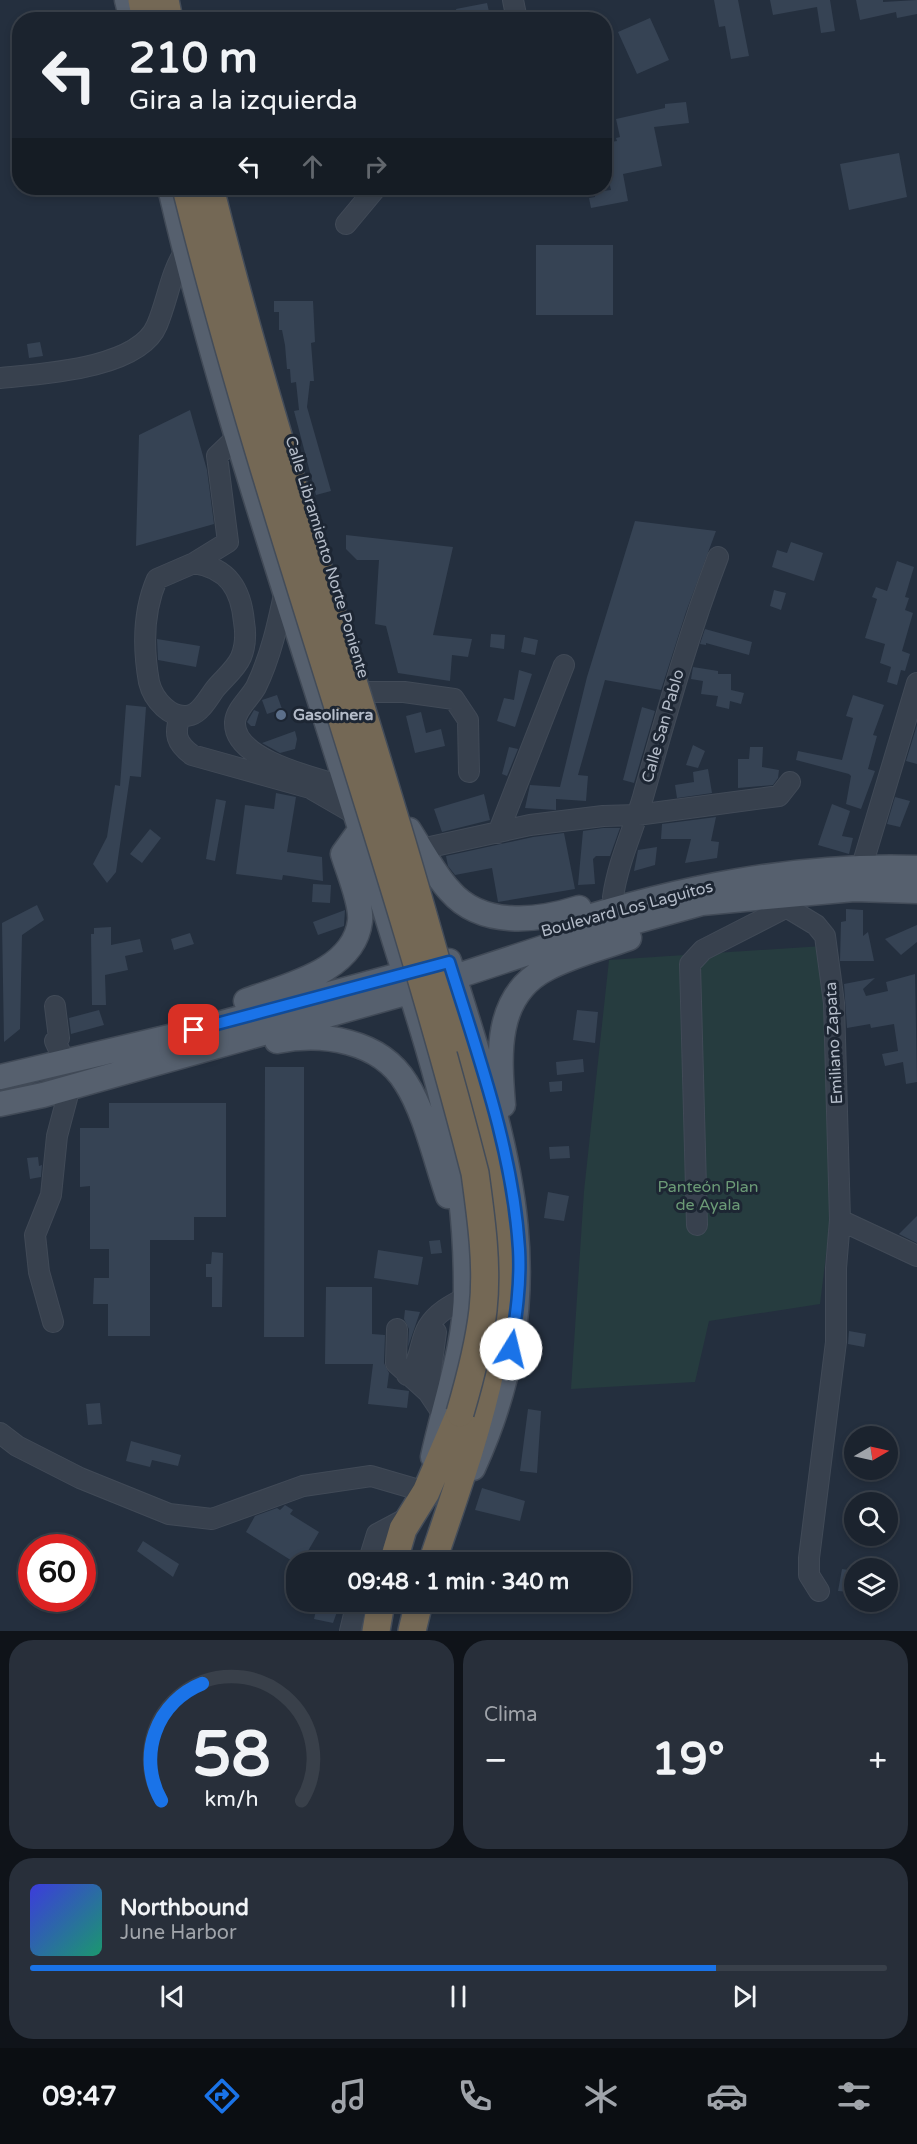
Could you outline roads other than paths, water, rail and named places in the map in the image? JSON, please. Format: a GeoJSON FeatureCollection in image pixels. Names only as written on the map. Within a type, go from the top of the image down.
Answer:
{"type":"FeatureCollection","features":[{"type":"Feature","properties":{"kind":"highway","name":"Calle Libramiento Norte Poniente"},"geometry":{"type":"LineString","coordinates":[[188,195],[227,347],[346,731],[475,1173],[482,1218],[483,1309],[435,1552]]}},
{"type":"Feature","properties":{"kind":"highway","name":"Calle Libramiento Norte Poniente"},"geometry":{"type":"LineString","coordinates":[[212,195],[260,378],[428,928],[487,1138],[498,1187],[504,1234],[499,1335],[426,1492],[409,1516],[397,1552]]}},
{"type":"Feature","properties":{"kind":"highway"},"geometry":{"type":"LineString","coordinates":[[376,1631],[379,1612]]}},
{"type":"Feature","properties":{"kind":"highway"},"geometry":{"type":"LineString","coordinates":[[412,1631],[417,1612]]}},
{"type":"Feature","properties":{"kind":"main road","name":"Calle Libramiento Norte Poniente"},"geometry":{"type":"LineString","coordinates":[[172,195],[237,437],[349,788],[448,1125],[464,1238],[465,1298],[458,1358],[460,1416]]}},
{"type":"Feature","properties":{"kind":"main road","name":"Calle Libramiento Norte Poniente"},"geometry":{"type":"LineString","coordinates":[[224,195],[251,299],[368,692],[415,839],[507,1158],[519,1251],[518,1306],[508,1371],[490,1431],[435,1552]]}},
{"type":"Feature","properties":{"kind":"main road"},"geometry":{"type":"LineString","coordinates":[[176,1047],[182,1026],[324,970],[345,954],[360,921],[343,854],[358,822]]}},
{"type":"Feature","properties":{"kind":"main road"},"geometry":{"type":"LineString","coordinates":[[415,839],[450,892],[465,904],[486,914],[538,918],[613,897],[655,882],[701,895],[778,902],[854,889],[917,891]]}},
{"type":"Feature","properties":{"kind":"main road","name":"Boulevard Los Laguitos"},"geometry":{"type":"LineString","coordinates":[[407,983],[452,970],[600,913],[701,895],[806,870],[862,866],[917,868]]}},
{"type":"Feature","properties":{"kind":"main road"},"geometry":{"type":"LineString","coordinates":[[507,1158],[500,1048],[504,1021],[513,1002],[525,986],[544,969],[692,915],[701,895]]}},
{"type":"Feature","properties":{"kind":"main road"},"geometry":{"type":"LineString","coordinates":[[0,1104],[70,1087],[176,1047],[407,983]]}},
{"type":"Feature","properties":{"kind":"main road"},"geometry":{"type":"LineString","coordinates":[[0,1077],[70,1061],[176,1047],[291,1038],[336,1040],[368,1049],[389,1063],[406,1081],[416,1101],[455,1218],[464,1238]]}},
{"type":"Feature","properties":{"kind":"street"},"geometry":{"type":"LineString","coordinates":[[346,224],[370,195]]}},
{"type":"Feature","properties":{"kind":"street"},"geometry":{"type":"LineString","coordinates":[[0,378],[90,368],[147,339],[157,326],[173,269],[185,251]]}},
{"type":"Feature","properties":{"kind":"street"},"geometry":{"type":"LineString","coordinates":[[194,563],[208,565],[223,572],[234,584],[242,602],[246,639],[240,660],[200,708],[192,715],[180,716],[165,709],[151,689],[147,668],[146,621],[150,595],[157,579],[194,563],[228,542],[217,456],[237,437]]}},
{"type":"Feature","properties":{"kind":"street","name":"Calle San Pablo"},"geometry":{"type":"LineString","coordinates":[[613,897],[618,866],[638,815],[692,626],[718,556]]}},
{"type":"Feature","properties":{"kind":"street"},"geometry":{"type":"LineString","coordinates":[[286,587],[273,642],[255,688],[238,714],[236,726],[245,745],[262,758],[349,788]]}},
{"type":"Feature","properties":{"kind":"street"},"geometry":{"type":"LineString","coordinates":[[498,834],[564,665]]}},
{"type":"Feature","properties":{"kind":"street"},"geometry":{"type":"LineString","coordinates":[[862,866],[917,683]]}},
{"type":"Feature","properties":{"kind":"street"},"geometry":{"type":"LineString","coordinates":[[368,692],[404,692],[454,699],[468,720],[469,772]]}},
{"type":"Feature","properties":{"kind":"street"},"geometry":{"type":"LineString","coordinates":[[180,716],[175,731],[177,739],[182,748],[192,755],[310,788],[358,822]]}},
{"type":"Feature","properties":{"kind":"street"},"geometry":{"type":"LineString","coordinates":[[415,839],[498,834],[530,825],[603,816],[638,815],[778,796],[790,783]]}},
{"type":"Feature","properties":{"kind":"street"},"geometry":{"type":"LineString","coordinates":[[697,1225],[690,964],[703,950],[778,902]]}},
{"type":"Feature","properties":{"kind":"street","name":"Emiliano Zapata"},"geometry":{"type":"LineString","coordinates":[[778,902],[816,925],[825,936],[834,1003],[840,1220],[836,1268],[836,1342],[809,1558],[809,1575],[819,1592]]}},
{"type":"Feature","properties":{"kind":"street"},"geometry":{"type":"LineString","coordinates":[[55,1006],[59,1038],[55,1041],[56,1047],[70,1061]]}},
{"type":"Feature","properties":{"kind":"street"},"geometry":{"type":"LineString","coordinates":[[53,1322],[39,1272],[35,1235],[51,1195],[57,1136],[70,1087]]}},
{"type":"Feature","properties":{"kind":"street"},"geometry":{"type":"LineString","coordinates":[[840,1220],[917,1256]]}},
{"type":"Feature","properties":{"kind":"street"},"geometry":{"type":"LineString","coordinates":[[407,1376],[419,1354],[427,1328],[438,1315],[465,1298]]}},
{"type":"Feature","properties":{"kind":"street"},"geometry":{"type":"LineString","coordinates":[[428,1392],[438,1315]]}},
{"type":"Feature","properties":{"kind":"street"},"geometry":{"type":"LineString","coordinates":[[397,1329],[396,1363],[407,1376],[460,1416]]}},
{"type":"Feature","properties":{"kind":"street"},"geometry":{"type":"LineString","coordinates":[[0,1433],[17,1446],[80,1479],[169,1514],[212,1519],[303,1486],[370,1476],[426,1492]]}},
{"type":"Feature","properties":{"kind":"street"},"geometry":{"type":"LineString","coordinates":[[371,1552],[377,1534],[409,1516]]}},
{"type":"Feature","properties":{"kind":"street"},"geometry":{"type":"LineString","coordinates":[[350,1631],[355,1612]]}},
{"type":"Feature","properties":{"kind":"place","name":"Gasolinera"},"geometry":{"type":"Point","coordinates":[281,715]}},
{"type":"Feature","properties":{"kind":"park label","name":"Panteón Plan de Ayala"},"geometry":{"type":"Point","coordinates":[708,1196]}}]}
